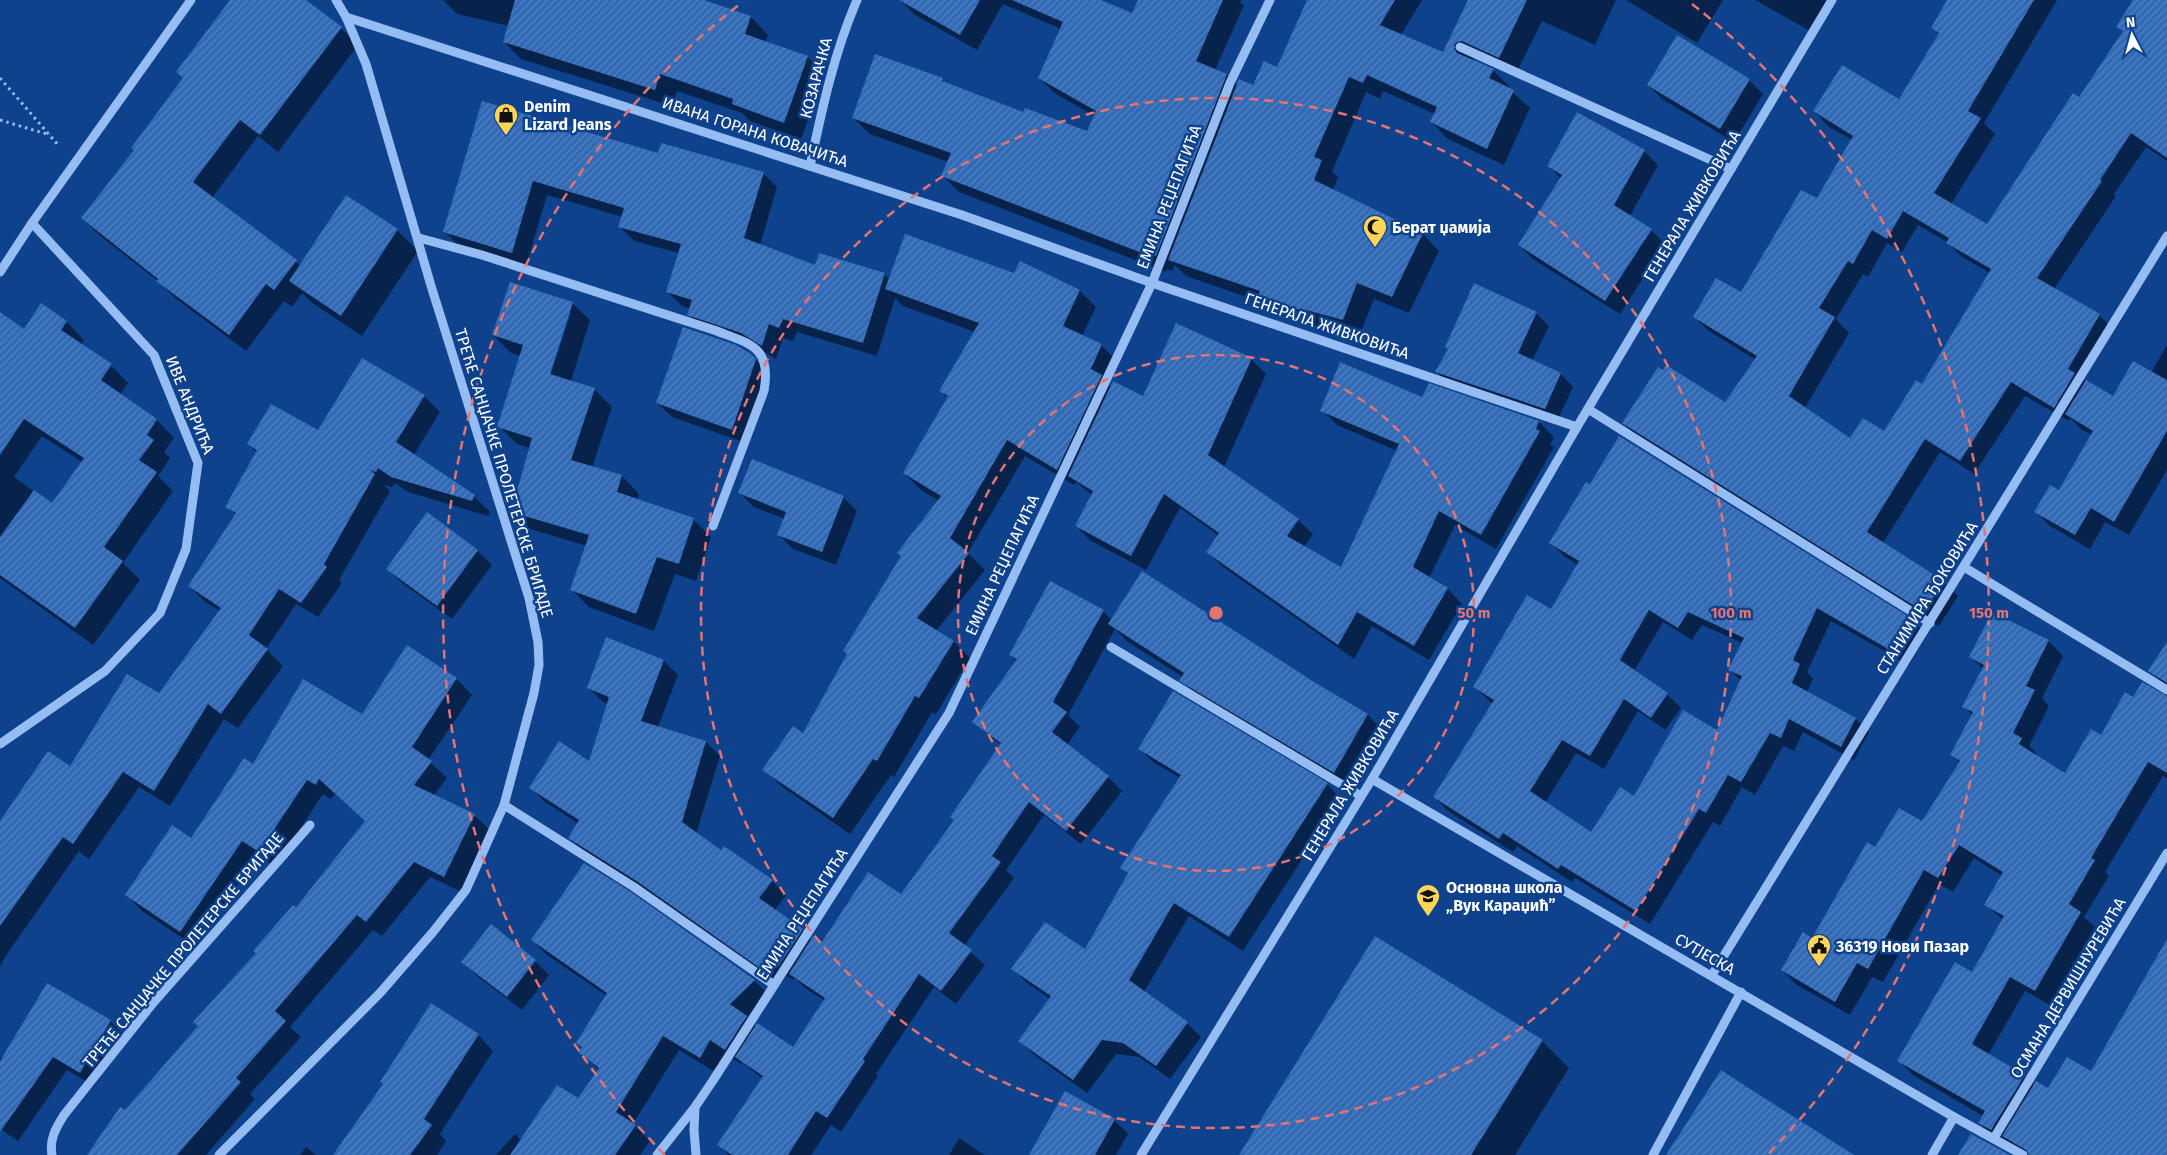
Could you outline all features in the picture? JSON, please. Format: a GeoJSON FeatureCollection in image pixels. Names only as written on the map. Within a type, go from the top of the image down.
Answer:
{"type":"FeatureCollection","features":[{"type":"Feature","properties":{"kind":"street"},"geometry":{"type":"LineString","coordinates":[[0,272],[32,222],[191,0]]}},
{"type":"Feature","properties":{"kind":"street","name":"ТРЕЋЕ САНЏАЧКЕ ПРОЛЕТЕРСКЕ БРИГАДЕ"},"geometry":{"type":"LineString","coordinates":[[219,1155],[380,993],[433,932],[466,890],[504,805],[534,693],[539,665],[538,642],[529,598],[432,289],[419,238],[366,64],[346,17],[336,0]]}},
{"type":"Feature","properties":{"kind":"street","name":"КОЗАРАЧКА"},"geometry":{"type":"LineString","coordinates":[[810,166],[824,102],[838,51],[857,0]]}},
{"type":"Feature","properties":{"kind":"street","name":"ЕМИНА РЕЏЕПАГИЋА"},"geometry":{"type":"LineString","coordinates":[[656,1155],[695,1108],[949,713],[1152,283],[1230,83],[1270,0]]}},
{"type":"Feature","properties":{"kind":"street","name":"ГЕНЕРАЛА ЖИВКОВИЋА"},"geometry":{"type":"LineString","coordinates":[[1141,1155],[1372,778],[1577,427],[1832,0]]}},
{"type":"Feature","properties":{"kind":"street","name":"ИВАНА ГОРАНА КОВАЧИЋА"},"geometry":{"type":"LineString","coordinates":[[346,17],[971,218],[1152,283]]}},
{"type":"Feature","properties":{"kind":"street"},"geometry":{"type":"LineString","coordinates":[[1460,47],[1731,169]]}},
{"type":"Feature","properties":{"kind":"street","name":"ИВЕ АНДРИЋА"},"geometry":{"type":"LineString","coordinates":[[0,744],[105,671],[160,612],[186,549],[198,463],[154,355],[32,222]]}},
{"type":"Feature","properties":{"kind":"street","name":"СТАНИМИРА ЂОКОВИЋА"},"geometry":{"type":"LineString","coordinates":[[1712,975],[2167,236]]}},
{"type":"Feature","properties":{"kind":"street"},"geometry":{"type":"LineString","coordinates":[[419,238],[482,255],[714,330],[747,343],[760,353],[766,364],[764,391],[713,526]]}},
{"type":"Feature","properties":{"kind":"street","name":"ГЕНЕРАЛА ЖИВКОВИЋА"},"geometry":{"type":"LineString","coordinates":[[1152,283],[1577,427]]}},
{"type":"Feature","properties":{"kind":"street"},"geometry":{"type":"LineString","coordinates":[[1588,409],[1930,623]]}},
{"type":"Feature","properties":{"kind":"street"},"geometry":{"type":"LineString","coordinates":[[1964,567],[2167,690]]}},
{"type":"Feature","properties":{"kind":"street"},"geometry":{"type":"LineString","coordinates":[[1112,647],[1361,796]]}},
{"type":"Feature","properties":{"kind":"street","name":"СУТЈЕСКА"},"geometry":{"type":"LineString","coordinates":[[1372,778],[1954,1117],[2023,1155]]}},
{"type":"Feature","properties":{"kind":"street"},"geometry":{"type":"LineString","coordinates":[[504,805],[642,892],[774,985]]}},
{"type":"Feature","properties":{"kind":"street","name":"ТРЕЋЕ САНЏАЧКЕ ПРОЛЕТЕРСКЕ БРИГАДЕ"},"geometry":{"type":"LineString","coordinates":[[45,1155],[51,1150],[54,1131],[64,1115],[153,1003],[310,825]]}},
{"type":"Feature","properties":{"kind":"street","name":"ОСМАНА ДЕРВИШНУРЕВИЋА"},"geometry":{"type":"LineString","coordinates":[[1994,1138],[2167,853]]}},
{"type":"Feature","properties":{"kind":"street"},"geometry":{"type":"LineString","coordinates":[[1653,1155],[1741,992]]}},
{"type":"Feature","properties":{"kind":"street"},"geometry":{"type":"LineString","coordinates":[[695,1108],[696,1155]]}},
{"type":"Feature","properties":{"kind":"street"},"geometry":{"type":"LineString","coordinates":[[1932,1155],[1954,1117]]}},
{"type":"Feature","properties":{"kind":"path"},"geometry":{"type":"LineString","coordinates":[[0,78],[75,163]]}},
{"type":"Feature","properties":{"kind":"path"},"geometry":{"type":"LineString","coordinates":[[0,120],[50,136]]}},
{"type":"Feature","properties":{"kind":"building"},"geometry":{"type":"Polygon","coordinates":[[[230,0],[306,0],[342,27],[260,135],[240,120],[193,182],[297,260],[274,290],[266,284],[229,335],[156,281],[158,279],[81,218],[134,150],[131,148],[183,78],[176,72],[230,0]]]}},
{"type":"Feature","properties":{"kind":"building"},"geometry":{"type":"Polygon","coordinates":[[[515,0],[704,0],[751,16],[745,34],[808,56],[784,123],[732,104],[733,99],[660,74],[655,90],[503,42],[515,0]]]}},
{"type":"Feature","properties":{"kind":"building"},"geometry":{"type":"Polygon","coordinates":[[[899,0],[980,0],[960,35],[899,0]]]}},
{"type":"Feature","properties":{"kind":"building"},"geometry":{"type":"Polygon","coordinates":[[[1012,0],[1101,0],[1132,13],[1138,0],[1223,0],[1196,61],[1227,74],[1156,256],[1151,254],[1150,256],[941,176],[951,153],[852,118],[875,54],[943,78],[942,81],[1023,112],[1025,108],[1087,131],[1096,111],[1038,78],[1063,22],[1012,0]]]}},
{"type":"Feature","properties":{"kind":"building"},"geometry":{"type":"Polygon","coordinates":[[[1307,0],[1395,0],[1380,25],[1443,52],[1468,0],[1527,0],[1499,58],[1462,41],[1454,45],[1457,53],[1494,69],[1489,78],[1514,90],[1487,149],[1430,122],[1437,107],[1367,75],[1363,83],[1349,77],[1314,157],[1322,160],[1314,180],[1423,233],[1392,297],[1357,283],[1343,320],[1302,309],[1302,311],[1258,296],[1260,291],[1168,260],[1239,79],[1253,85],[1264,61],[1277,67],[1307,0]]]}},
{"type":"Feature","properties":{"kind":"building"},"geometry":{"type":"Polygon","coordinates":[[[1947,0],[2034,0],[1968,111],[1981,118],[1934,193],[1987,224],[2073,93],[2079,97],[2123,31],[2116,27],[2133,0],[2167,0],[2167,158],[2131,133],[2100,180],[2102,181],[2037,278],[2100,314],[2068,369],[2075,373],[2054,408],[2011,382],[1960,461],[1925,439],[1867,532],[1944,581],[1924,612],[1622,423],[1658,367],[1663,370],[1666,365],[1725,402],[1757,356],[1693,317],[1716,278],[1741,292],[1801,190],[1817,198],[1853,136],[1813,111],[1842,65],[1899,99],[1939,33],[1931,28],[1947,0]],[[1903,211],[1887,239],[1872,230],[1853,264],[1848,261],[1819,308],[1835,317],[1789,396],[1850,438],[1863,418],[1884,431],[1916,380],[1922,384],[1991,269],[1946,243],[1949,238],[1903,211]]]}},
{"type":"Feature","properties":{"kind":"building"},"geometry":{"type":"Polygon","coordinates":[[[1677,35],[1750,79],[1720,129],[1647,85],[1677,35]]]}},
{"type":"Feature","properties":{"kind":"building"},"geometry":{"type":"Polygon","coordinates":[[[482,101],[658,153],[661,143],[764,172],[744,238],[815,265],[819,253],[885,273],[863,343],[783,319],[779,328],[769,324],[762,346],[741,333],[687,315],[692,300],[666,292],[681,244],[618,227],[624,208],[533,181],[512,253],[443,232],[482,101]]]}},
{"type":"Feature","properties":{"kind":"building"},"geometry":{"type":"Polygon","coordinates":[[[1577,112],[1645,150],[1614,205],[1652,229],[1605,301],[1518,245],[1562,175],[1547,166],[1577,112]]]}},
{"type":"Feature","properties":{"kind":"building"},"geometry":{"type":"Polygon","coordinates":[[[346,195],[398,229],[341,316],[289,281],[346,195]]]}},
{"type":"Feature","properties":{"kind":"building"},"geometry":{"type":"Polygon","coordinates":[[[905,234],[1014,273],[1020,261],[1080,290],[1063,326],[1102,344],[1091,369],[1102,375],[1057,470],[1007,440],[950,538],[969,553],[917,618],[954,641],[919,698],[915,696],[877,761],[873,759],[833,818],[762,770],[793,726],[803,733],[847,654],[843,651],[901,556],[897,553],[941,496],[903,473],[948,396],[939,391],[979,323],[885,289],[905,234]]]}},
{"type":"Feature","properties":{"kind":"building"},"geometry":{"type":"Polygon","coordinates":[[[510,282],[573,302],[550,374],[595,388],[571,460],[622,475],[617,492],[694,518],[679,564],[657,557],[636,614],[570,590],[589,535],[511,512],[532,438],[497,427],[523,345],[492,335],[510,282]]]}},
{"type":"Feature","properties":{"kind":"building"},"geometry":{"type":"Polygon","coordinates":[[[1474,283],[1537,312],[1518,353],[1561,373],[1545,409],[1435,372],[1448,349],[1445,347],[1474,283]]]}},
{"type":"Feature","properties":{"kind":"building"},"geometry":{"type":"Polygon","coordinates":[[[41,303],[67,321],[61,330],[112,364],[101,380],[157,419],[147,435],[154,440],[139,460],[157,472],[104,547],[123,561],[75,628],[0,575],[0,537],[34,490],[52,503],[84,458],[24,419],[0,455],[0,312],[24,329],[41,303]]]}},
{"type":"Feature","properties":{"kind":"building"},"geometry":{"type":"Polygon","coordinates":[[[1176,323],[1252,358],[1208,455],[1299,519],[1287,536],[1341,567],[1399,444],[1320,411],[1340,362],[1422,397],[1429,383],[1539,421],[1536,429],[1540,431],[1481,535],[1439,511],[1413,567],[1448,588],[1414,646],[1357,612],[1338,645],[1206,552],[1219,533],[1164,494],[1131,556],[1075,526],[1093,491],[1068,476],[1113,381],[1143,396],[1176,323]]]}},
{"type":"Feature","properties":{"kind":"building"},"geometry":{"type":"Polygon","coordinates":[[[683,327],[736,345],[756,359],[732,430],[656,403],[683,327]]]}},
{"type":"Feature","properties":{"kind":"building"},"geometry":{"type":"Polygon","coordinates":[[[362,358],[425,395],[396,442],[475,495],[472,501],[391,477],[378,468],[376,472],[370,470],[375,474],[324,564],[327,567],[301,603],[279,589],[249,635],[268,649],[221,714],[208,704],[154,791],[123,772],[73,844],[63,837],[0,926],[0,821],[48,751],[70,766],[127,674],[159,693],[221,608],[188,586],[236,513],[225,507],[257,450],[247,444],[271,404],[318,430],[362,358]]]}},
{"type":"Feature","properties":{"kind":"building"},"geometry":{"type":"Polygon","coordinates":[[[2133,361],[2167,380],[2167,431],[2114,522],[2091,508],[2075,535],[2034,512],[2050,485],[2059,490],[2093,431],[2065,414],[2086,380],[2113,396],[2133,361]]]}},
{"type":"Feature","properties":{"kind":"building"},"geometry":{"type":"Polygon","coordinates":[[[1619,436],[1914,620],[1895,653],[1817,608],[1793,660],[1800,664],[1792,683],[1856,718],[1841,747],[1789,719],[1781,738],[1770,733],[1741,782],[1728,775],[1706,813],[1699,809],[1636,911],[1561,865],[1558,869],[1503,833],[1499,839],[1433,797],[1494,700],[1473,687],[1527,595],[1551,609],[1579,561],[1549,543],[1586,482],[1590,484],[1619,436]],[[1649,610],[1620,660],[1668,693],[1651,718],[1624,699],[1590,756],[1562,740],[1530,791],[1591,832],[1620,787],[1634,796],[1683,710],[1717,730],[1742,676],[1728,670],[1744,638],[1688,612],[1678,628],[1649,610]]]}},
{"type":"Feature","properties":{"kind":"building"},"geometry":{"type":"Polygon","coordinates":[[[752,459],[844,496],[822,552],[777,535],[786,512],[738,493],[752,459]]]}},
{"type":"Feature","properties":{"kind":"building"},"geometry":{"type":"Polygon","coordinates":[[[427,512],[478,550],[437,606],[386,569],[427,512]]]}},
{"type":"Feature","properties":{"kind":"building"},"geometry":{"type":"Polygon","coordinates":[[[1142,571],[1314,682],[1368,714],[1334,773],[1179,681],[1184,673],[1108,624],[1142,571]]]}},
{"type":"Feature","properties":{"kind":"building"},"geometry":{"type":"Polygon","coordinates":[[[1050,581],[1104,610],[1053,702],[1067,712],[1052,732],[1109,776],[1066,831],[1029,802],[992,856],[1001,862],[949,933],[972,950],[941,991],[919,974],[827,1118],[816,1111],[788,1155],[732,1155],[717,1145],[763,1076],[735,1057],[757,1023],[793,1047],[825,998],[789,974],[813,936],[822,942],[868,872],[901,894],[954,820],[950,817],[1001,743],[972,722],[1017,659],[1009,655],[1050,581]]]}},
{"type":"Feature","properties":{"kind":"building"},"geometry":{"type":"Polygon","coordinates":[[[1992,612],[2049,640],[2026,686],[2035,690],[2013,733],[2022,738],[2019,744],[2065,773],[2091,729],[2101,735],[2125,692],[2133,697],[2142,682],[2167,696],[2167,773],[2148,762],[2091,858],[2095,860],[2069,904],[2081,912],[2035,991],[2010,977],[1972,1044],[2025,1075],[1991,1130],[1978,1123],[1985,1111],[1897,1061],[1955,962],[1972,972],[2004,916],[1984,905],[2003,872],[1959,845],[1938,878],[1924,870],[1868,969],[1857,963],[1835,1002],[1781,970],[1803,932],[1812,938],[1867,842],[1875,847],[1899,808],[1922,821],[1960,761],[1950,755],[1973,712],[1962,707],[1984,665],[1969,657],[1992,612]]]}},
{"type":"Feature","properties":{"kind":"building"},"geometry":{"type":"Polygon","coordinates":[[[606,637],[664,660],[641,721],[706,741],[682,822],[721,850],[724,846],[773,880],[759,898],[803,929],[778,967],[772,963],[764,971],[638,882],[568,838],[579,820],[529,788],[559,741],[589,761],[609,697],[587,688],[606,637]]]}},
{"type":"Feature","properties":{"kind":"building"},"geometry":{"type":"Polygon","coordinates":[[[2167,642],[2167,683],[2148,671],[2167,642]]]}},
{"type":"Feature","properties":{"kind":"building"},"geometry":{"type":"Polygon","coordinates":[[[407,645],[457,678],[412,747],[432,761],[414,785],[475,814],[444,877],[414,862],[366,922],[357,915],[275,1011],[286,1021],[236,1078],[241,1082],[177,1155],[87,1155],[120,1107],[125,1110],[198,1026],[193,1022],[256,953],[253,951],[293,905],[296,907],[365,821],[319,779],[316,785],[307,780],[259,852],[242,841],[180,932],[125,895],[172,825],[191,838],[244,758],[253,764],[303,679],[362,714],[407,645]]]}},
{"type":"Feature","properties":{"kind":"building"},"geometry":{"type":"Polygon","coordinates":[[[1173,691],[1328,783],[1229,937],[1174,903],[1129,980],[1188,1022],[1156,1066],[1123,1043],[1102,1040],[1073,1080],[1018,1041],[1051,996],[1011,969],[1045,922],[1085,949],[1128,873],[1120,868],[1181,775],[1138,749],[1173,691]]]}},
{"type":"Feature","properties":{"kind":"building"},"geometry":{"type":"Polygon","coordinates":[[[584,863],[631,892],[755,980],[730,1004],[747,1016],[725,1050],[710,1040],[700,1058],[663,1036],[616,1112],[636,1125],[615,1155],[510,1155],[557,1085],[578,1098],[599,1068],[578,1052],[582,1047],[576,1043],[607,993],[531,940],[584,863]]]}},
{"type":"Feature","properties":{"kind":"building"},"geometry":{"type":"Polygon","coordinates":[[[491,924],[536,960],[507,997],[461,962],[491,924]]]}},
{"type":"Feature","properties":{"kind":"building"},"geometry":{"type":"Polygon","coordinates":[[[1375,936],[1543,1040],[1471,1155],[1239,1155],[1375,936]]]}},
{"type":"Feature","properties":{"kind":"building"},"geometry":{"type":"Polygon","coordinates":[[[2167,939],[2167,1155],[2029,1155],[2026,1150],[2002,1136],[2036,1081],[2048,1088],[2067,1057],[2091,1071],[2167,939]]]}},
{"type":"Feature","properties":{"kind":"building"},"geometry":{"type":"Polygon","coordinates":[[[47,983],[111,1020],[80,1073],[53,1057],[0,1132],[0,1061],[47,983]]]}},
{"type":"Feature","properties":{"kind":"building"},"geometry":{"type":"Polygon","coordinates":[[[431,1003],[479,1034],[424,1119],[432,1125],[410,1155],[333,1155],[383,1084],[380,1082],[431,1003]]]}},
{"type":"Feature","properties":{"kind":"building"},"geometry":{"type":"Polygon","coordinates":[[[1721,1070],[1747,1087],[1854,1155],[1666,1155],[1721,1070]]]}},
{"type":"Feature","properties":{"kind":"building"},"geometry":{"type":"Polygon","coordinates":[[[1065,1091],[1115,1119],[1095,1155],[1029,1155],[1065,1091]]]}},
{"type":"Feature","properties":{"kind":"building"},"geometry":{"type":"Polygon","coordinates":[[[1971,1134],[2010,1155],[1958,1155],[1971,1134]]]}},
{"type":"Feature","properties":{"kind":"place","name":"Denim Lizard Jeans"},"geometry":{"type":"Point","coordinates":[506,136]}},
{"type":"Feature","properties":{"kind":"place","name":"Берат џамија"},"geometry":{"type":"Point","coordinates":[1375,248]}},
{"type":"Feature","properties":{"kind":"place","name":"Основна школа „Вук Караџић”"},"geometry":{"type":"Point","coordinates":[1428,917]}},
{"type":"Feature","properties":{"kind":"place","name":"36319 Нови Пазар"},"geometry":{"type":"Point","coordinates":[1819,967]}}]}
